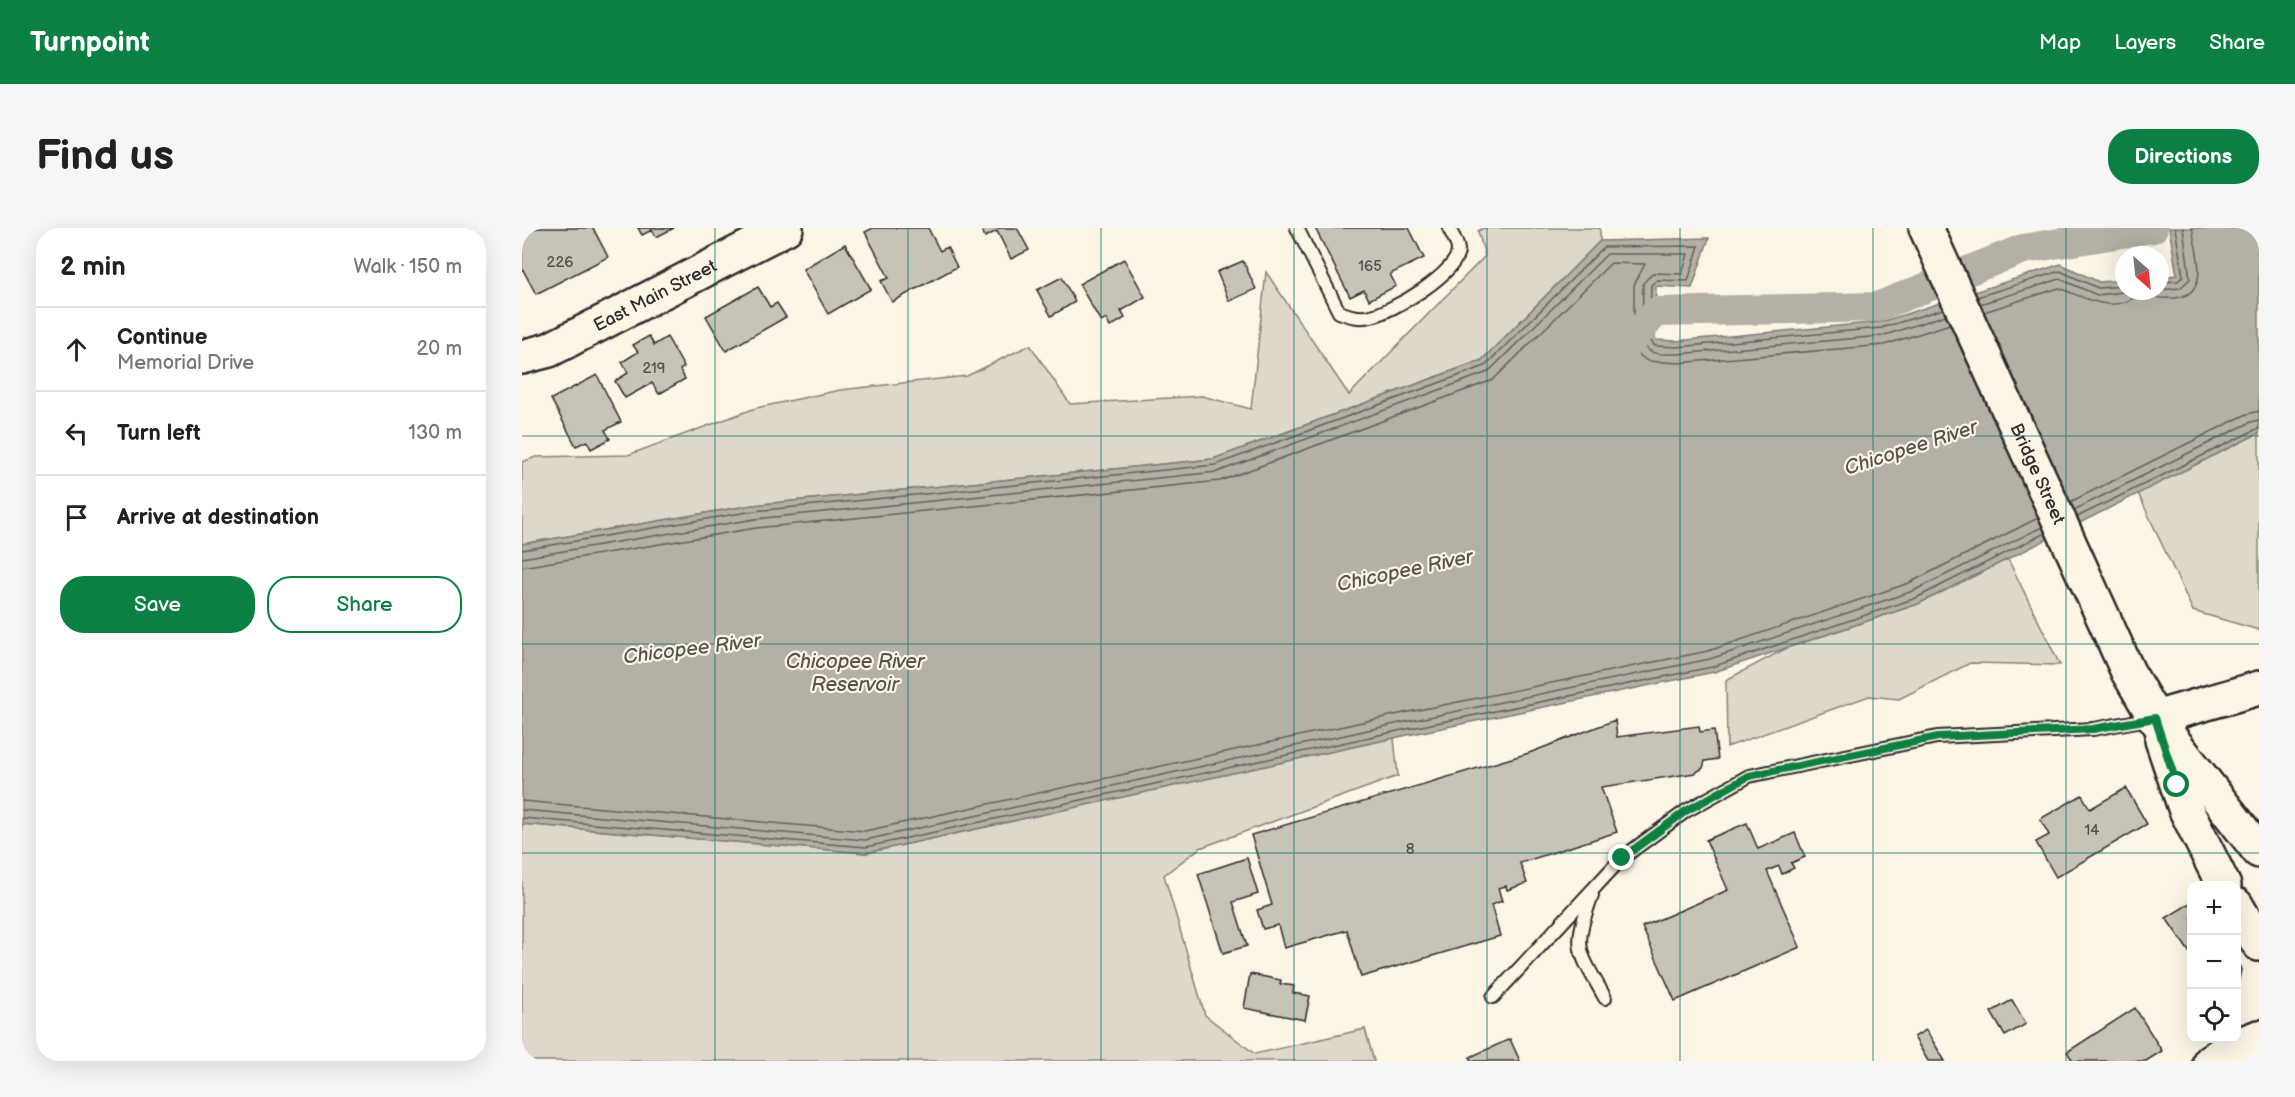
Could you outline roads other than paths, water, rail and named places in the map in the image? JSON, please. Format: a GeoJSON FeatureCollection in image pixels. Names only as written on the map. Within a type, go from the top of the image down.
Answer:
{"type":"FeatureCollection","features":[{"type":"Feature","properties":{"kind":"main road","name":"East Main Street"},"geometry":{"type":"LineString","coordinates":[[522,357],[549,350],[786,228]]}},
{"type":"Feature","properties":{"kind":"main road","name":"Bridge Street"},"geometry":{"type":"LineString","coordinates":[[1926,228],[2128,672],[2155,718]]}},
{"type":"Feature","properties":{"kind":"main road"},"geometry":{"type":"LineString","coordinates":[[2155,718],[2259,688]]}},
{"type":"Feature","properties":{"kind":"main road"},"geometry":{"type":"LineString","coordinates":[[2155,718],[2259,851]]}},
{"type":"Feature","properties":{"kind":"main road"},"geometry":{"type":"LineString","coordinates":[[2155,718],[2185,808],[2222,881]]}},
{"type":"Feature","properties":{"kind":"main road"},"geometry":{"type":"LineString","coordinates":[[2198,834],[2231,814]]}},
{"type":"Feature","properties":{"kind":"main road"},"geometry":{"type":"LineString","coordinates":[[2210,1061],[2234,1046],[2259,1037]]}},
{"type":"Feature","properties":{"kind":"lane"},"geometry":{"type":"LineString","coordinates":[[1297,228],[1339,312],[1356,318],[1373,316],[1437,281],[1453,266],[1458,250],[1449,228]]}},
{"type":"Feature","properties":{"kind":"lane"},"geometry":{"type":"LineString","coordinates":[[1493,997],[1622,858],[1686,811],[1749,776],[1938,737],[2093,729],[2155,718]]}},
{"type":"Feature","properties":{"kind":"lane"},"geometry":{"type":"LineString","coordinates":[[1594,888],[1579,929],[1580,952],[1605,998]]}},
{"type":"Feature","properties":{"kind":"water","name":"Chicopee River Reservoir"},"geometry":{"type":"Polygon","coordinates":[[[2169,228],[2259,228],[2259,433],[1918,604],[1714,672],[1403,736],[866,853],[522,824],[522,544],[753,505],[1213,459],[1482,360],[1600,241],[1709,238],[1692,288],[1656,286],[1655,340],[1676,341],[1881,322],[2061,264],[2099,282],[2115,281],[2115,300],[2169,300],[2169,276],[2177,275],[2169,228]]]}},
{"type":"Feature","properties":{"kind":"waterway"},"geometry":{"type":"LineString","coordinates":[[1629,343],[1656,312],[1877,307],[2023,249],[2153,228]]}},
{"type":"Feature","properties":{"kind":"water label","name":"Chicopee River"},"geometry":{"type":"Point","coordinates":[1911,448]}},
{"type":"Feature","properties":{"kind":"water label","name":"Chicopee River"},"geometry":{"type":"Point","coordinates":[1405,571]}},
{"type":"Feature","properties":{"kind":"water label","name":"Chicopee River"},"geometry":{"type":"Point","coordinates":[692,649]}}]}
